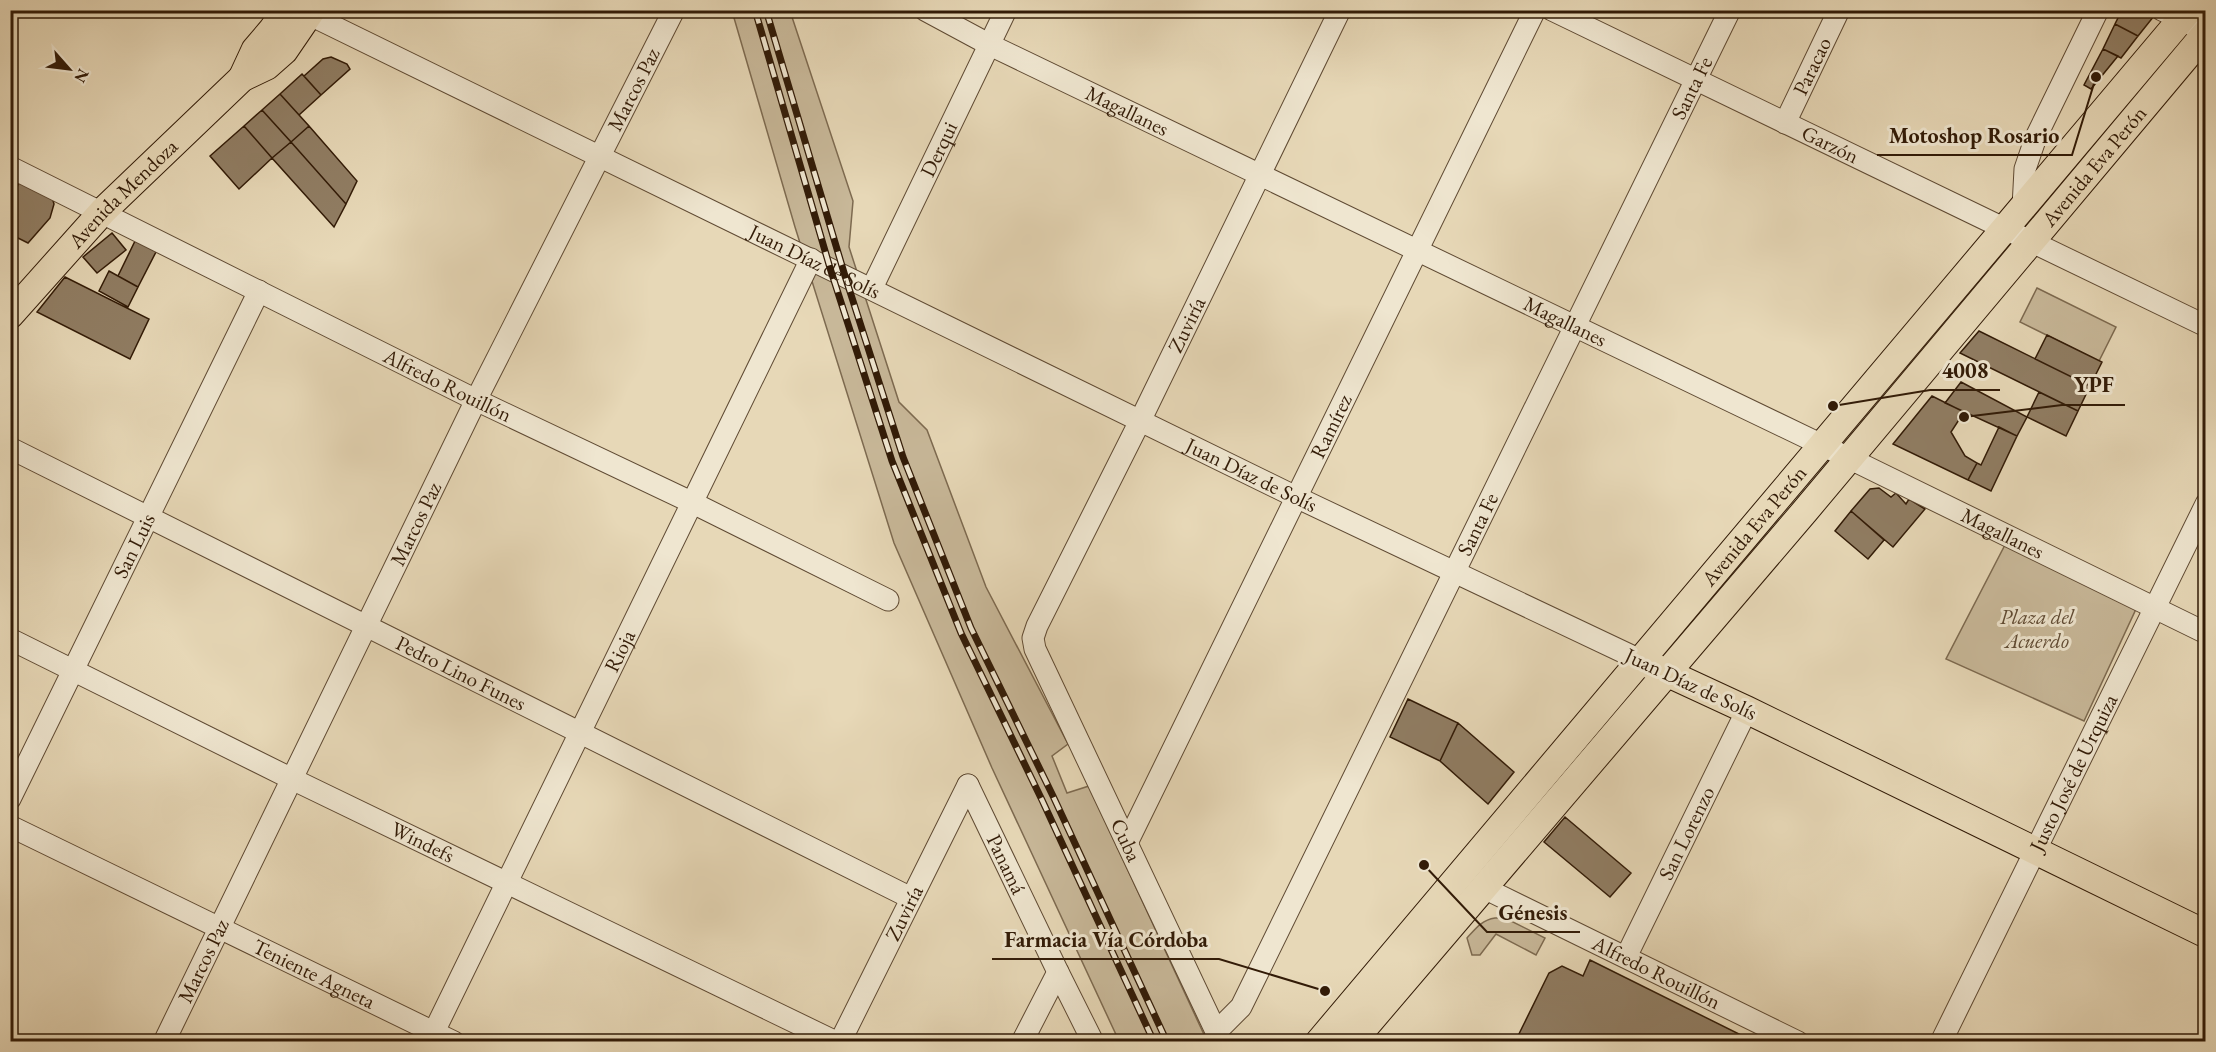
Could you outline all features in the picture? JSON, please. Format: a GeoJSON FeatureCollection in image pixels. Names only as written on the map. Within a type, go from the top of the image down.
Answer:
{"type":"FeatureCollection","features":[{"type":"Feature","properties":{"kind":"main road","name":"Avenida Mendoza"},"geometry":{"type":"LineString","coordinates":[[10,315],[103,211],[242,78],[267,66],[284,51],[302,12]]}},
{"type":"Feature","properties":{"kind":"main road","name":"Avenida Eva Perón"},"geometry":{"type":"LineString","coordinates":[[1318,1041],[2006,228],[2177,14]]}},
{"type":"Feature","properties":{"kind":"main road","name":"Avenida Eva Perón"},"geometry":{"type":"LineString","coordinates":[[1352,1041],[1849,459],[2205,32]]}},
{"type":"Feature","properties":{"kind":"main road","name":"Juan Díaz de Solís"},"geometry":{"type":"LineString","coordinates":[[1640,660],[2205,934]]}},
{"type":"Feature","properties":{"kind":"street","name":"Marcos Paz"},"geometry":{"type":"LineString","coordinates":[[164,1041],[476,400],[674,10]]}},
{"type":"Feature","properties":{"kind":"street","name":"Magallanes"},"geometry":{"type":"LineString","coordinates":[[925,10],[990,45],[1822,445],[2205,633]]}},
{"type":"Feature","properties":{"kind":"street","name":"Derqui"},"geometry":{"type":"LineString","coordinates":[[872,288],[1006,10]]}},
{"type":"Feature","properties":{"kind":"street","name":"Zuviría"},"geometry":{"type":"LineString","coordinates":[[1033,638],[1036,626],[1141,419],[1340,10]]}},
{"type":"Feature","properties":{"kind":"street","name":"Ramírez"},"geometry":{"type":"LineString","coordinates":[[1127,843],[1535,10]]}},
{"type":"Feature","properties":{"kind":"street","name":"Garzón"},"geometry":{"type":"LineString","coordinates":[[1552,10],[2205,326]]}},
{"type":"Feature","properties":{"kind":"street","name":"Santa Fe"},"geometry":{"type":"LineString","coordinates":[[1218,1037],[1241,1007],[1730,10]]}},
{"type":"Feature","properties":{"kind":"street","name":"Paracao"},"geometry":{"type":"LineString","coordinates":[[1785,123],[1839,10]]}},
{"type":"Feature","properties":{"kind":"street"},"geometry":{"type":"LineString","coordinates":[[2023,207],[2025,170],[2036,136],[2098,10]]}},
{"type":"Feature","properties":{"kind":"street","name":"Juan Díaz de Solís"},"geometry":{"type":"LineString","coordinates":[[302,12],[1141,419],[1296,497],[1640,660]]}},
{"type":"Feature","properties":{"kind":"street"},"geometry":{"type":"LineString","coordinates":[[2177,14],[2205,32]]}},
{"type":"Feature","properties":{"kind":"street","name":"Alfredo Rouillón"},"geometry":{"type":"LineString","coordinates":[[10,166],[476,400],[693,503],[888,600]]}},
{"type":"Feature","properties":{"kind":"street","name":"Rioja"},"geometry":{"type":"LineString","coordinates":[[431,1036],[811,259]]}},
{"type":"Feature","properties":{"kind":"street","name":"San Luis"},"geometry":{"type":"LineString","coordinates":[[10,799],[259,291]]}},
{"type":"Feature","properties":{"kind":"street","name":"Pedro Lino Funes"},"geometry":{"type":"LineString","coordinates":[[10,448],[911,898]]}},
{"type":"Feature","properties":{"kind":"street","name":"Justo José de Urquiza"},"geometry":{"type":"LineString","coordinates":[[1941,1041],[2205,504]]}},
{"type":"Feature","properties":{"kind":"street","name":"Cuba"},"geometry":{"type":"LineString","coordinates":[[1033,638],[1035,650],[1218,1037]]}},
{"type":"Feature","properties":{"kind":"street","name":"Windefs"},"geometry":{"type":"LineString","coordinates":[[10,639],[292,779],[838,1041]]}},
{"type":"Feature","properties":{"kind":"street","name":"San Lorenzo"},"geometry":{"type":"LineString","coordinates":[[1626,957],[1747,710]]}},
{"type":"Feature","properties":{"kind":"street","name":"Zuviría"},"geometry":{"type":"LineString","coordinates":[[838,1041],[968,785]]}},
{"type":"Feature","properties":{"kind":"street","name":"Panamá"},"geometry":{"type":"LineString","coordinates":[[968,785],[1093,1041]]}},
{"type":"Feature","properties":{"kind":"street","name":"Teniente Agneta"},"geometry":{"type":"LineString","coordinates":[[10,826],[431,1036],[454,1041]]}},
{"type":"Feature","properties":{"kind":"street","name":"Alfredo Rouillón"},"geometry":{"type":"LineString","coordinates":[[1484,888],[1798,1041]]}},
{"type":"Feature","properties":{"kind":"street"},"geometry":{"type":"LineString","coordinates":[[1022,1041],[1058,972]]}},
{"type":"Feature","properties":{"kind":"green space"},"geometry":{"type":"Polygon","coordinates":[[[732,11],[790,11],[853,201],[849,247],[899,402],[927,430],[986,587],[1068,744],[1052,756],[1067,793],[1089,786],[1207,1041],[1119,1041],[992,768],[894,543],[795,227],[732,11]]]}},
{"type":"Feature","properties":{"kind":"green space"},"geometry":{"type":"Polygon","coordinates":[[[2037,288],[2116,327],[2099,361],[2020,322],[2037,288]]]}},
{"type":"Feature","properties":{"kind":"green space","name":"Plaza del Acuerdo"},"geometry":{"type":"Polygon","coordinates":[[[2007,541],[2136,609],[2084,721],[1946,659],[2007,541]]]}},
{"type":"Feature","properties":{"kind":"green space"},"geometry":{"type":"Polygon","coordinates":[[[1495,918],[1505,918],[1545,938],[1536,955],[1496,934],[1480,955],[1472,955],[1467,938],[1483,923],[1495,918]]]}},
{"type":"Feature","properties":{"kind":"building"},"geometry":{"type":"Polygon","coordinates":[[[2122,10],[2143,10],[2154,16],[2138,36],[2115,24],[2122,10]]]}},
{"type":"Feature","properties":{"kind":"building"},"geometry":{"type":"Polygon","coordinates":[[[2115,24],[2138,36],[2121,58],[2103,49],[2115,24]]]}},
{"type":"Feature","properties":{"kind":"building"},"geometry":{"type":"Polygon","coordinates":[[[2103,49],[2118,56],[2091,89],[2084,85],[2103,49]]]}},
{"type":"Feature","properties":{"kind":"building"},"geometry":{"type":"Polygon","coordinates":[[[331,57],[347,64],[350,69],[321,95],[304,76],[323,59],[331,57]]]}},
{"type":"Feature","properties":{"kind":"building"},"geometry":{"type":"Polygon","coordinates":[[[302,74],[321,95],[299,115],[280,94],[302,74]]]}},
{"type":"Feature","properties":{"kind":"building"},"geometry":{"type":"Polygon","coordinates":[[[280,94],[309,126],[291,142],[262,110],[280,94]]]}},
{"type":"Feature","properties":{"kind":"building"},"geometry":{"type":"Polygon","coordinates":[[[262,110],[291,142],[272,158],[244,126],[262,110]]]}},
{"type":"Feature","properties":{"kind":"building"},"geometry":{"type":"Polygon","coordinates":[[[244,126],[272,158],[239,189],[210,156],[244,126]]]}},
{"type":"Feature","properties":{"kind":"building"},"geometry":{"type":"Polygon","coordinates":[[[309,126],[357,181],[346,204],[291,142],[309,126]]]}},
{"type":"Feature","properties":{"kind":"building"},"geometry":{"type":"Polygon","coordinates":[[[291,142],[346,204],[334,227],[272,158],[291,142]]]}},
{"type":"Feature","properties":{"kind":"building"},"geometry":{"type":"Polygon","coordinates":[[[20,181],[52,197],[54,204],[50,218],[28,243],[10,234],[10,201],[20,181]]]}},
{"type":"Feature","properties":{"kind":"building"},"geometry":{"type":"Polygon","coordinates":[[[112,233],[126,250],[97,273],[83,257],[112,233]]]}},
{"type":"Feature","properties":{"kind":"building"},"geometry":{"type":"Polygon","coordinates":[[[136,239],[157,250],[138,287],[118,276],[136,239]]]}},
{"type":"Feature","properties":{"kind":"building"},"geometry":{"type":"Polygon","coordinates":[[[109,271],[138,287],[128,307],[99,291],[109,271]]]}},
{"type":"Feature","properties":{"kind":"building"},"geometry":{"type":"Polygon","coordinates":[[[65,277],[149,319],[130,359],[37,312],[65,277]]]}},
{"type":"Feature","properties":{"kind":"building"},"geometry":{"type":"Polygon","coordinates":[[[1979,331],[2090,386],[2078,411],[1960,353],[1979,331]]]}},
{"type":"Feature","properties":{"kind":"building"},"geometry":{"type":"Polygon","coordinates":[[[2047,335],[2102,362],[2090,386],[2035,359],[2047,335]]]}},
{"type":"Feature","properties":{"kind":"building"},"geometry":{"type":"Polygon","coordinates":[[[1961,382],[2027,417],[2017,436],[1945,403],[1961,382]]]}},
{"type":"Feature","properties":{"kind":"building"},"geometry":{"type":"Polygon","coordinates":[[[2039,392],[2078,411],[2066,436],[2027,417],[2039,392]]]}},
{"type":"Feature","properties":{"kind":"building"},"geometry":{"type":"Polygon","coordinates":[[[1932,396],[1964,412],[1951,432],[1965,456],[1977,463],[1968,480],[1893,444],[1932,396]]]}},
{"type":"Feature","properties":{"kind":"building"},"geometry":{"type":"Polygon","coordinates":[[[1999,427],[2017,436],[1991,491],[1968,480],[1977,463],[1981,465],[1999,427]]]}},
{"type":"Feature","properties":{"kind":"building"},"geometry":{"type":"Polygon","coordinates":[[[1879,488],[1891,497],[1896,493],[1906,504],[1909,499],[1925,509],[1893,547],[1851,511],[1870,489],[1879,488]]]}},
{"type":"Feature","properties":{"kind":"building"},"geometry":{"type":"Polygon","coordinates":[[[1851,511],[1884,540],[1868,559],[1835,531],[1851,511]]]}},
{"type":"Feature","properties":{"kind":"building"},"geometry":{"type":"Polygon","coordinates":[[[1408,699],[1458,723],[1440,761],[1390,737],[1408,699]]]}},
{"type":"Feature","properties":{"kind":"building"},"geometry":{"type":"Polygon","coordinates":[[[1458,723],[1514,772],[1488,804],[1440,761],[1458,723]]]}},
{"type":"Feature","properties":{"kind":"building"},"geometry":{"type":"Polygon","coordinates":[[[1565,817],[1631,873],[1610,897],[1544,842],[1565,817]]]}},
{"type":"Feature","properties":{"kind":"building"},"geometry":{"type":"Polygon","coordinates":[[[1590,960],[1755,1042],[1515,1042],[1549,973],[1562,966],[1583,976],[1590,960]]]}},
{"type":"Feature","properties":{"kind":"railway"},"geometry":{"type":"LineString","coordinates":[[755,10],[830,268],[892,461],[961,633],[1042,800],[1154,1042]]}},
{"type":"Feature","properties":{"kind":"railway"},"geometry":{"type":"LineString","coordinates":[[766,10],[845,276],[903,457],[971,628],[1053,796],[1167,1042]]}},
{"type":"Feature","properties":{"kind":"place","name":"Motoshop Rosario"},"geometry":{"type":"Point","coordinates":[2096,77]}},
{"type":"Feature","properties":{"kind":"place","name":"4008"},"geometry":{"type":"Point","coordinates":[1833,406]}},
{"type":"Feature","properties":{"kind":"place","name":"YPF"},"geometry":{"type":"Point","coordinates":[1964,417]}},
{"type":"Feature","properties":{"kind":"place","name":"Génesis"},"geometry":{"type":"Point","coordinates":[1424,865]}},
{"type":"Feature","properties":{"kind":"place","name":"Farmacia Vía Córdoba"},"geometry":{"type":"Point","coordinates":[1325,991]}}]}
